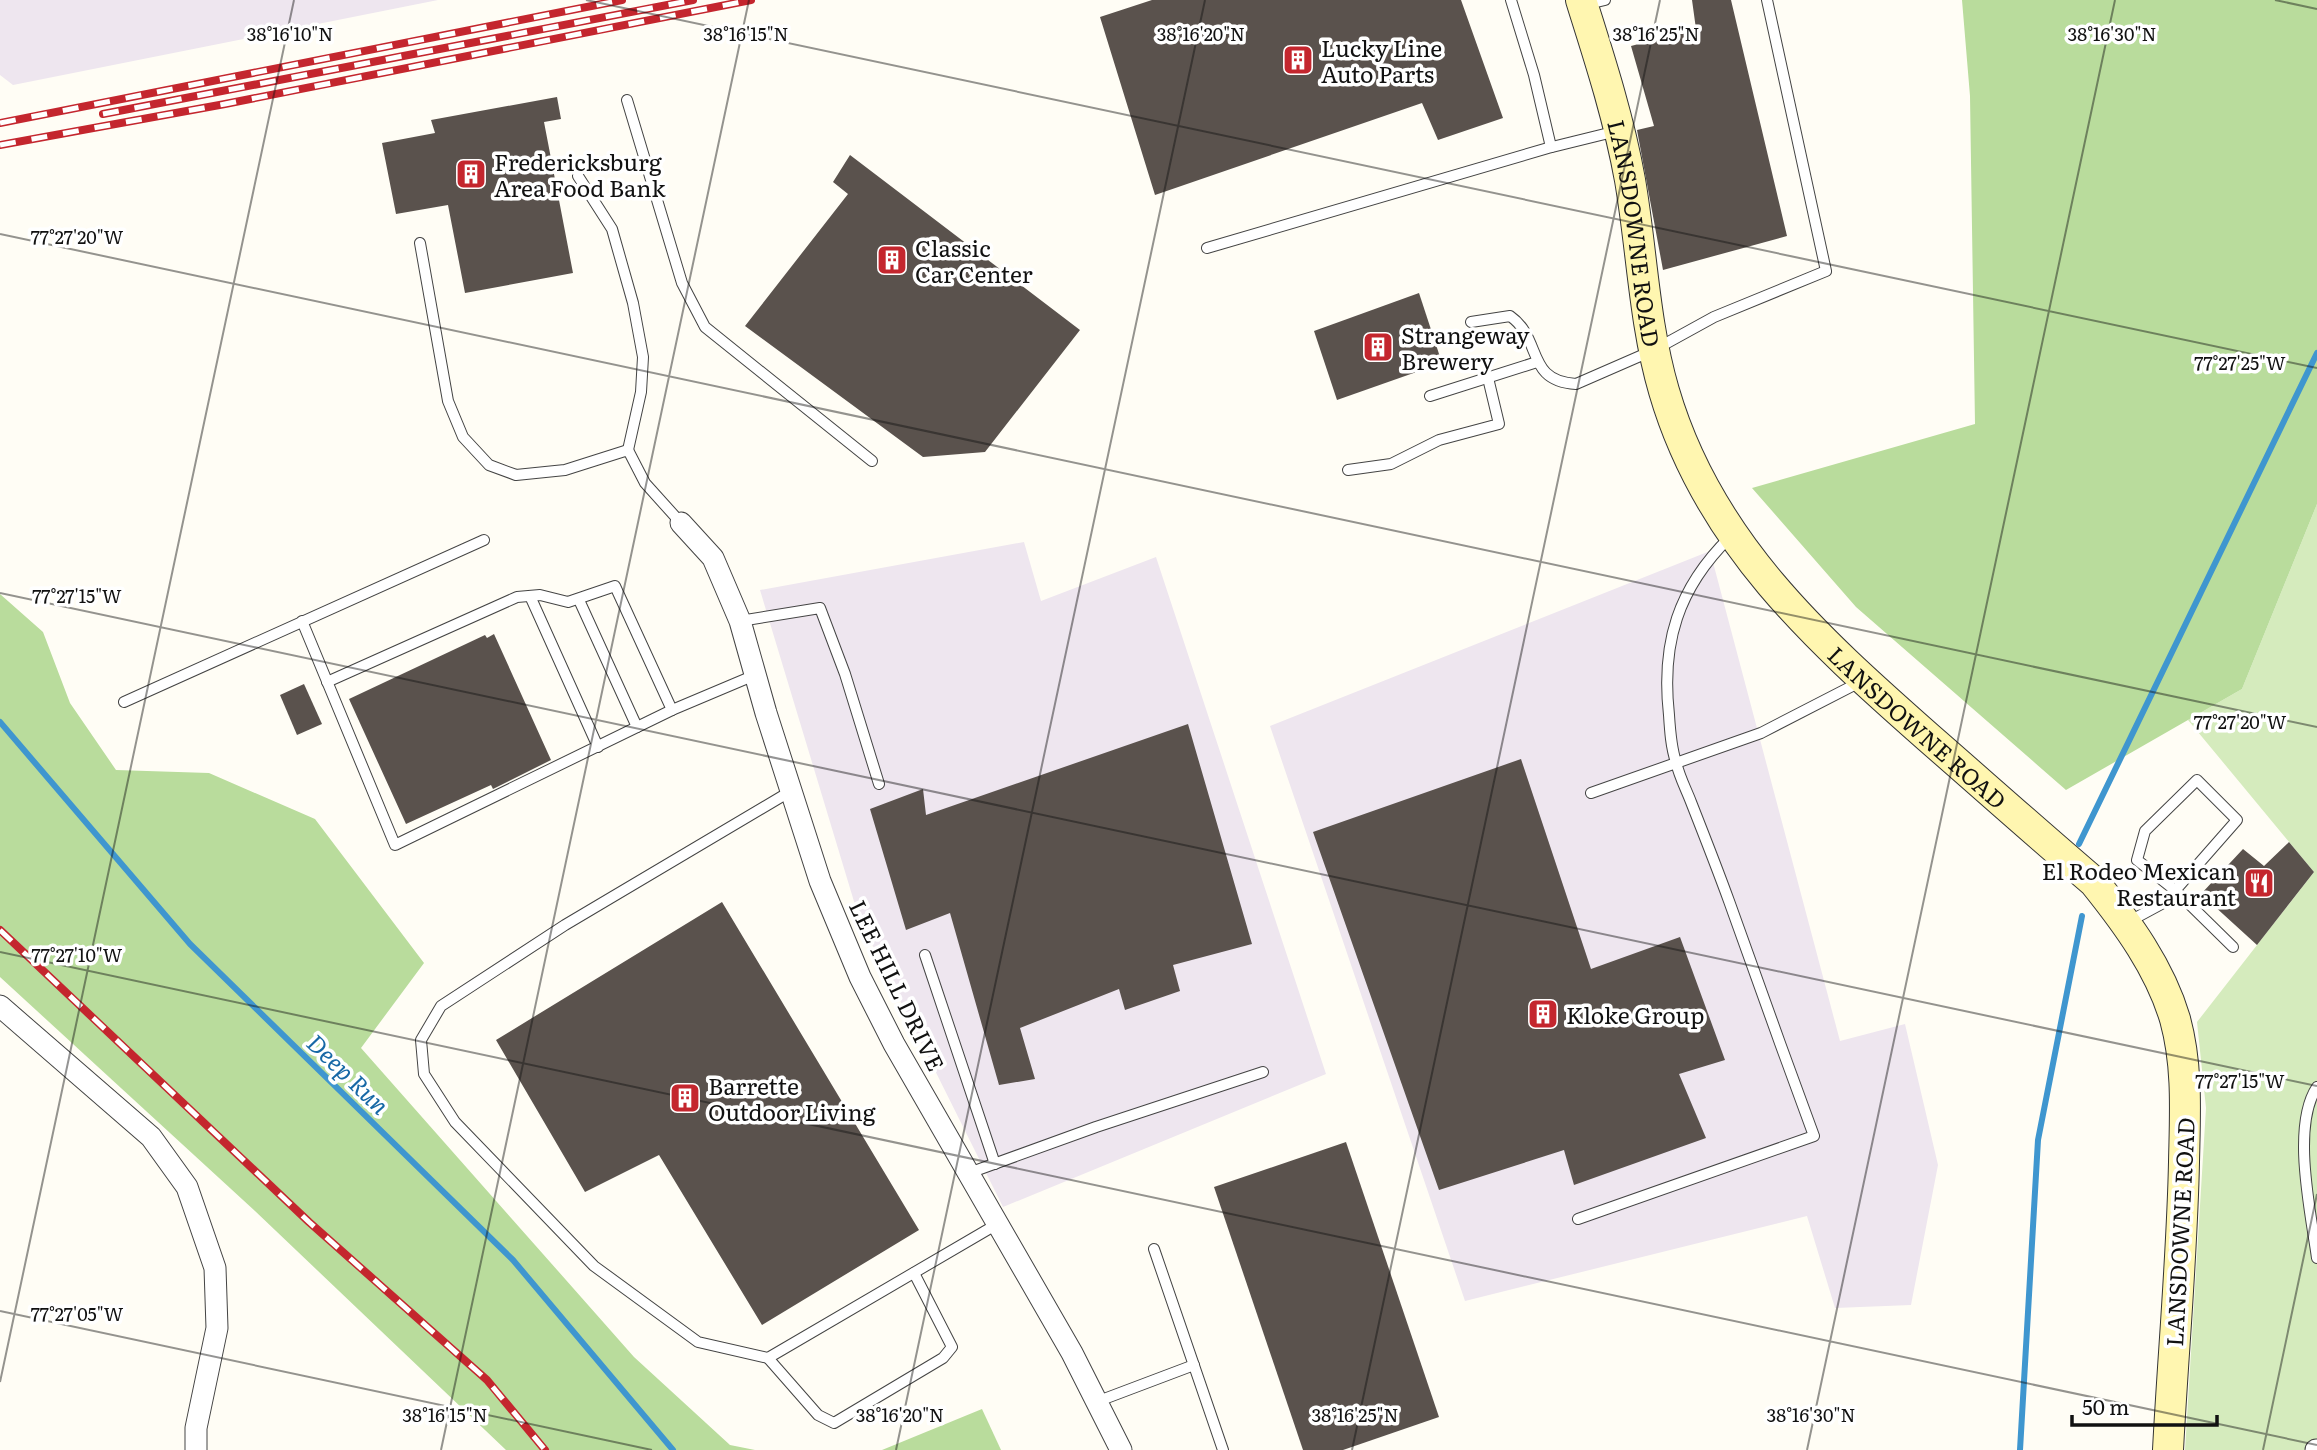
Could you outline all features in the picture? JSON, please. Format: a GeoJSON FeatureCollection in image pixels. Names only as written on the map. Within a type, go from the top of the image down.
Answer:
{"type":"FeatureCollection","features":[{"type":"Feature","properties":{"kind":"main road","name":"LANSDOWNE ROAD"},"geometry":{"type":"LineString","coordinates":[[1590,2],[1634,205],[1654,350],[1664,392],[1681,439],[1703,486],[1732,535],[1766,580],[1811,630],[2094,882],[2144,951],[2164,989],[2182,1052],[2185,1093],[2183,1194],[2168,1450]]}},
{"type":"Feature","properties":{"kind":"street","name":"LEE HILL DRIVE"},"geometry":{"type":"LineString","coordinates":[[681,523],[712,558],[740,621],[820,881],[860,977],[894,1044],[1072,1353],[1121,1450]]}},
{"type":"Feature","properties":{"kind":"street"},"geometry":{"type":"LineString","coordinates":[[0,1006],[151,1137],[187,1187],[215,1268],[217,1328],[196,1428],[196,1450]]}},
{"type":"Feature","properties":{"kind":"lane"},"geometry":{"type":"LineString","coordinates":[[1511,0],[1534,75],[1551,147]]}},
{"type":"Feature","properties":{"kind":"lane"},"geometry":{"type":"LineString","coordinates":[[1471,322],[1510,316],[1519,322],[1528,334],[1537,362],[1550,378],[1562,383],[1576,384],[1654,350],[1714,317],[1826,271],[1768,0]]}},
{"type":"Feature","properties":{"kind":"lane"},"geometry":{"type":"LineString","coordinates":[[627,100],[682,283],[705,327],[872,461]]}},
{"type":"Feature","properties":{"kind":"lane"},"geometry":{"type":"LineString","coordinates":[[1207,248],[1551,147],[1619,131]]}},
{"type":"Feature","properties":{"kind":"lane"},"geometry":{"type":"LineString","coordinates":[[578,176],[612,229],[633,303],[643,357],[641,392],[628,450],[645,483],[681,523]]}},
{"type":"Feature","properties":{"kind":"lane"},"geometry":{"type":"LineString","coordinates":[[420,243],[448,401],[463,437],[489,465],[516,474],[565,470],[628,450]]}},
{"type":"Feature","properties":{"kind":"lane"},"geometry":{"type":"LineString","coordinates":[[1430,396],[1537,362]]}},
{"type":"Feature","properties":{"kind":"lane"},"geometry":{"type":"LineString","coordinates":[[1348,471],[1391,464],[1439,440],[1499,424],[1488,378]]}},
{"type":"Feature","properties":{"kind":"lane"},"geometry":{"type":"LineString","coordinates":[[1578,1219],[1814,1136],[1676,763],[1667,698],[1668,658],[1682,603],[1695,578],[1712,555],[1732,535]]}},
{"type":"Feature","properties":{"kind":"lane"},"geometry":{"type":"LineString","coordinates":[[124,702],[484,540]]}},
{"type":"Feature","properties":{"kind":"lane"},"geometry":{"type":"LineString","coordinates":[[327,682],[517,597],[540,595],[568,602],[615,586],[672,709]]}},
{"type":"Feature","properties":{"kind":"lane"},"geometry":{"type":"LineString","coordinates":[[530,596],[598,747]]}},
{"type":"Feature","properties":{"kind":"lane"},"geometry":{"type":"LineString","coordinates":[[579,600],[637,727]]}},
{"type":"Feature","properties":{"kind":"lane"},"geometry":{"type":"LineString","coordinates":[[740,621],[820,608],[845,674],[879,784]]}},
{"type":"Feature","properties":{"kind":"lane"},"geometry":{"type":"LineString","coordinates":[[302,621],[395,845],[672,709],[755,675]]}},
{"type":"Feature","properties":{"kind":"lane"},"geometry":{"type":"LineString","coordinates":[[1591,793],[1761,733],[1864,680]]}},
{"type":"Feature","properties":{"kind":"lane"},"geometry":{"type":"LineString","coordinates":[[2125,923],[2165,902],[2175,890],[2237,820],[2197,780],[2145,831],[2137,860],[2175,890],[2232,947]]}},
{"type":"Feature","properties":{"kind":"lane"},"geometry":{"type":"LineString","coordinates":[[791,791],[565,925],[441,1006],[421,1040],[424,1074],[455,1122],[594,1266],[698,1342],[768,1358],[818,1415],[834,1423],[943,1358],[952,1347],[914,1273]]}},
{"type":"Feature","properties":{"kind":"lane"},"geometry":{"type":"LineString","coordinates":[[925,955],[995,1164]]}},
{"type":"Feature","properties":{"kind":"lane"},"geometry":{"type":"LineString","coordinates":[[969,1173],[1263,1072]]}},
{"type":"Feature","properties":{"kind":"lane"},"geometry":{"type":"LineString","coordinates":[[2317,1087],[2312,1094],[2305,1128],[2304,1170],[2317,1258]]}},
{"type":"Feature","properties":{"kind":"lane"},"geometry":{"type":"LineString","coordinates":[[768,1358],[999,1223]]}},
{"type":"Feature","properties":{"kind":"lane"},"geometry":{"type":"LineString","coordinates":[[1154,1249],[1223,1450]]}},
{"type":"Feature","properties":{"kind":"lane"},"geometry":{"type":"LineString","coordinates":[[1096,1402],[1194,1365]]}},
{"type":"Feature","properties":{"kind":"shaded area"},"geometry":{"type":"Polygon","coordinates":[[[0,0],[438,0],[13,85],[0,75],[0,0]]]}},
{"type":"Feature","properties":{"kind":"shaded area"},"geometry":{"type":"Polygon","coordinates":[[[1024,542],[1041,601],[1156,557],[1326,1074],[1003,1207],[859,918],[760,590],[1024,542]]]}},
{"type":"Feature","properties":{"kind":"shaded area"},"geometry":{"type":"Polygon","coordinates":[[[1710,551],[1840,1041],[1905,1024],[1938,1165],[1911,1305],[1835,1308],[1807,1216],[1465,1301],[1270,726],[1710,551]]]}},
{"type":"Feature","properties":{"kind":"green space"},"geometry":{"type":"Polygon","coordinates":[[[1962,0],[2317,0],[2317,504],[2242,689],[2066,790],[1856,607],[1752,488],[1975,424],[1970,96],[1962,0]]]}},
{"type":"Feature","properties":{"kind":"green space"},"geometry":{"type":"Polygon","coordinates":[[[2317,504],[2317,1450],[2185,1450],[2206,1108],[2197,1022],[2314,872],[2188,720],[2242,689],[2317,504]]]}},
{"type":"Feature","properties":{"kind":"green space"},"geometry":{"type":"Polygon","coordinates":[[[0,594],[43,632],[70,703],[116,770],[209,773],[315,819],[424,963],[361,1048],[634,1357],[730,1445],[755,1450],[506,1450],[255,1211],[0,977],[0,594]]]}},
{"type":"Feature","properties":{"kind":"green space"},"geometry":{"type":"Polygon","coordinates":[[[982,1409],[1001,1450],[882,1450],[982,1409]]]}},
{"type":"Feature","properties":{"kind":"building","name":"Lucky Line Auto Parts"},"geometry":{"type":"Polygon","coordinates":[[[1152,0],[1461,0],[1503,118],[1438,140],[1422,103],[1155,195],[1100,17],[1152,0]]]}},
{"type":"Feature","properties":{"kind":"building"},"geometry":{"type":"Polygon","coordinates":[[[1692,0],[1731,0],[1787,236],[1663,270],[1637,130],[1654,126],[1631,46],[1696,29],[1692,0]]]}},
{"type":"Feature","properties":{"kind":"building","name":"Fredericksburg Area Food Bank"},"geometry":{"type":"Polygon","coordinates":[[[557,97],[561,119],[544,122],[573,273],[465,293],[448,205],[396,214],[382,143],[435,133],[431,120],[557,97]]]}},
{"type":"Feature","properties":{"kind":"building","name":"Classic Car Center"},"geometry":{"type":"Polygon","coordinates":[[[850,155],[1080,330],[985,452],[923,457],[745,326],[848,194],[833,182],[850,155]]]}},
{"type":"Feature","properties":{"kind":"building","name":"Strangeway Brewery"},"geometry":{"type":"Polygon","coordinates":[[[1419,293],[1442,363],[1337,400],[1314,331],[1419,293]]]}},
{"type":"Feature","properties":{"kind":"building"},"geometry":{"type":"Polygon","coordinates":[[[494,634],[551,760],[493,789],[491,785],[406,824],[349,699],[485,635],[487,638],[494,634]]]}},
{"type":"Feature","properties":{"kind":"building"},"geometry":{"type":"Polygon","coordinates":[[[304,684],[322,724],[297,735],[280,695],[304,684]]]}},
{"type":"Feature","properties":{"kind":"building"},"geometry":{"type":"Polygon","coordinates":[[[1188,724],[1252,944],[1173,965],[1180,991],[1125,1010],[1119,989],[1020,1028],[1035,1079],[999,1085],[950,913],[906,930],[870,809],[923,789],[926,815],[1188,724]]]}},
{"type":"Feature","properties":{"kind":"building","name":"Kloke Group"},"geometry":{"type":"Polygon","coordinates":[[[1521,759],[1591,969],[1680,937],[1725,1060],[1679,1074],[1706,1138],[1574,1185],[1564,1150],[1439,1190],[1313,832],[1521,759]]]}},
{"type":"Feature","properties":{"kind":"building","name":"El Rodeo Mexican Restaurant"},"geometry":{"type":"Polygon","coordinates":[[[2289,842],[2314,872],[2257,945],[2201,894],[2243,849],[2264,866],[2289,842]]]}},
{"type":"Feature","properties":{"kind":"building","name":"Barrette Outdoor Living"},"geometry":{"type":"Polygon","coordinates":[[[722,902],[919,1230],[762,1325],[659,1155],[585,1192],[496,1040],[722,902]]]}},
{"type":"Feature","properties":{"kind":"building"},"geometry":{"type":"Polygon","coordinates":[[[1346,1142],[1439,1417],[1343,1450],[1303,1450],[1214,1187],[1346,1142]]]}},
{"type":"Feature","properties":{"kind":"waterway"},"geometry":{"type":"LineString","coordinates":[[2079,844],[2317,353]]}},
{"type":"Feature","properties":{"kind":"waterway","name":"Deep Run"},"geometry":{"type":"LineString","coordinates":[[0,722],[190,944],[513,1260],[673,1450]]}},
{"type":"Feature","properties":{"kind":"waterway"},"geometry":{"type":"LineString","coordinates":[[2020,1450],[2038,1140],[2082,916]]}},
{"type":"Feature","properties":{"kind":"railway"},"geometry":{"type":"LineString","coordinates":[[0,123],[622,0]]}},
{"type":"Feature","properties":{"kind":"railway"},"geometry":{"type":"LineString","coordinates":[[103,114],[693,0]]}},
{"type":"Feature","properties":{"kind":"railway"},"geometry":{"type":"LineString","coordinates":[[0,145],[225,104],[751,0]]}},
{"type":"Feature","properties":{"kind":"railway"},"geometry":{"type":"LineString","coordinates":[[0,930],[309,1222],[487,1380],[545,1450]]}},
{"type":"Feature","properties":{"kind":"place","name":"Lucky Line Auto Parts"},"geometry":{"type":"Point","coordinates":[1298,60]}},
{"type":"Feature","properties":{"kind":"place","name":"Fredericksburg Area Food Bank"},"geometry":{"type":"Point","coordinates":[471,174]}},
{"type":"Feature","properties":{"kind":"place","name":"Classic Car Center"},"geometry":{"type":"Point","coordinates":[892,260]}},
{"type":"Feature","properties":{"kind":"place","name":"Strangeway Brewery"},"geometry":{"type":"Point","coordinates":[1378,347]}},
{"type":"Feature","properties":{"kind":"place","name":"El Rodeo Mexican Restaurant"},"geometry":{"type":"Point","coordinates":[2259,883]}},
{"type":"Feature","properties":{"kind":"place","name":"Kloke Group"},"geometry":{"type":"Point","coordinates":[1543,1014]}},
{"type":"Feature","properties":{"kind":"place","name":"Barrette Outdoor Living"},"geometry":{"type":"Point","coordinates":[685,1098]}}]}
